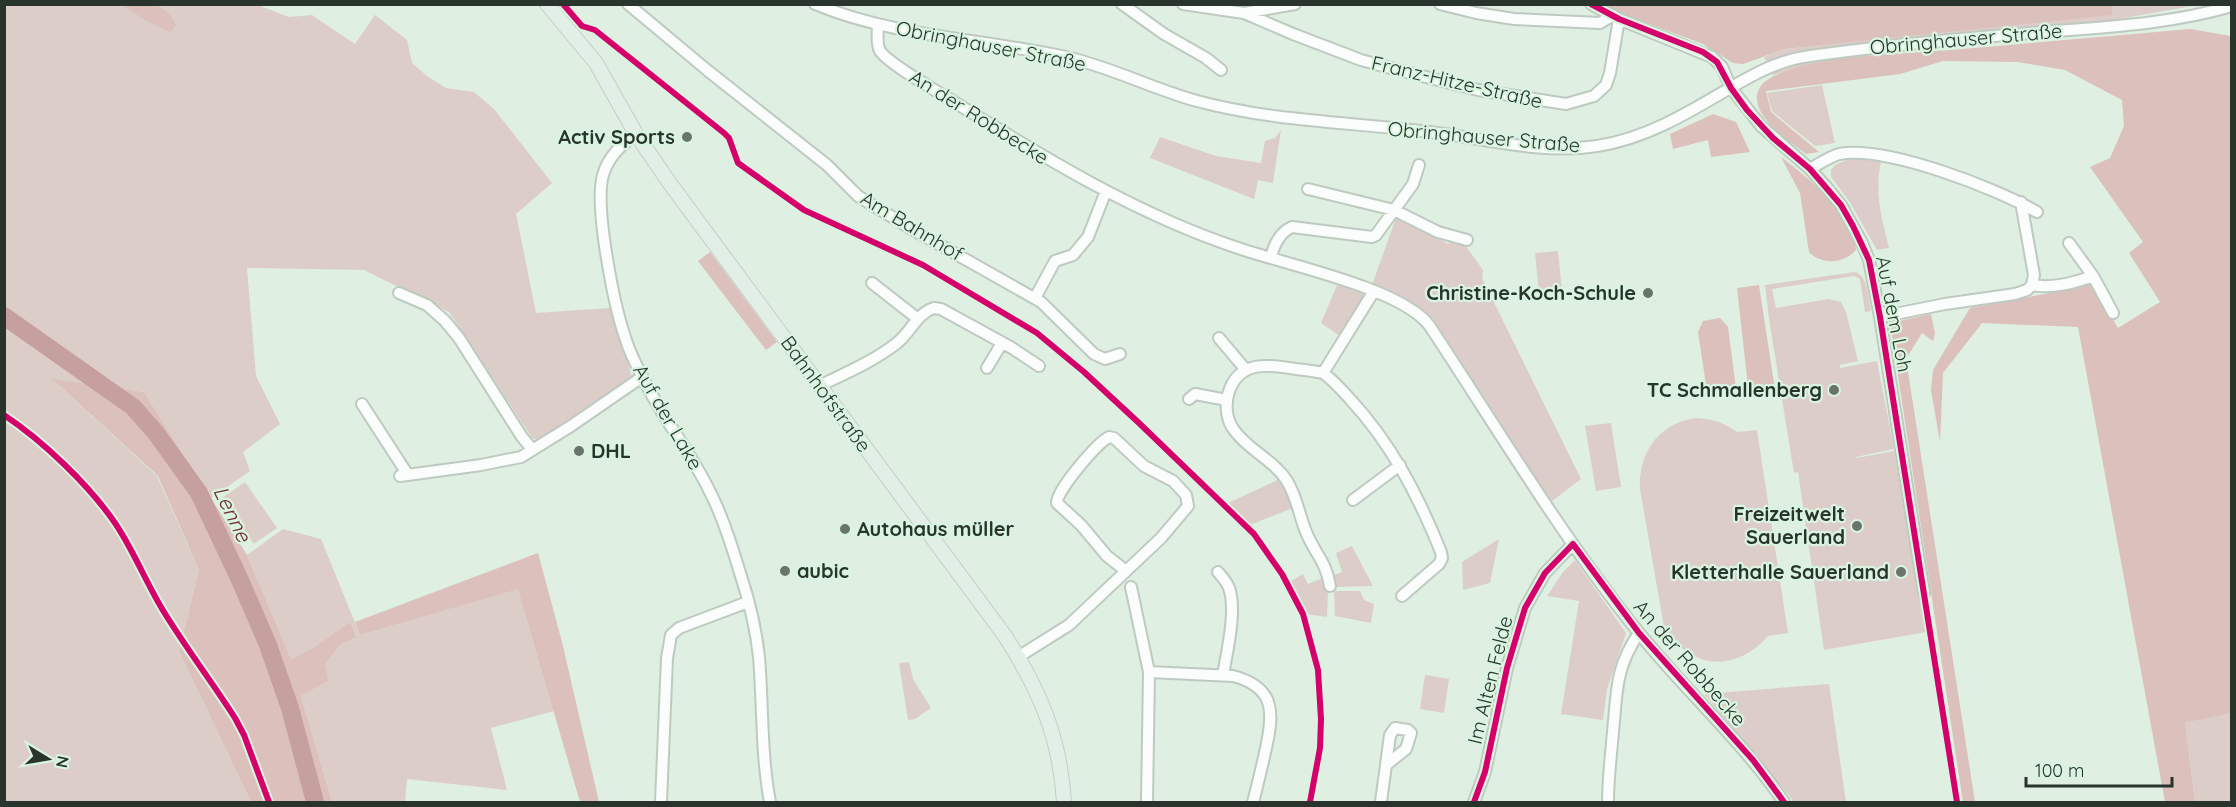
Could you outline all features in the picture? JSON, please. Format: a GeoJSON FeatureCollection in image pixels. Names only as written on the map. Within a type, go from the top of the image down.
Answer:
{"type":"FeatureCollection","features":[{"type":"Feature","properties":{"kind":"main road","name":"Bahnhofstraße"},"geometry":{"type":"LineString","coordinates":[[547,4],[596,63],[636,134],[671,185],[974,592],[1018,657],[1037,690],[1054,735],[1059,753],[1064,802]]}},
{"type":"Feature","properties":{"kind":"street","name":"Am Bahnhof"},"geometry":{"type":"LineString","coordinates":[[628,4],[827,165],[858,196],[1035,298],[1094,354],[1106,359],[1120,354]]}},
{"type":"Feature","properties":{"kind":"street","name":"Obringhauser Straße"},"geometry":{"type":"LineString","coordinates":[[815,4],[878,24],[1070,58],[1179,96],[1233,110],[1553,148],[1597,146],[1631,139],[1653,130],[1770,65],[1805,56],[1888,45],[2096,28],[2181,17],[2232,6]]}},
{"type":"Feature","properties":{"kind":"street"},"geometry":{"type":"LineString","coordinates":[[1122,4],[1221,70]]}},
{"type":"Feature","properties":{"kind":"street"},"geometry":{"type":"LineString","coordinates":[[1183,4],[1244,13],[1295,4]]}},
{"type":"Feature","properties":{"kind":"street"},"geometry":{"type":"LineString","coordinates":[[1440,4],[1514,19],[1600,23],[1616,17]]}},
{"type":"Feature","properties":{"kind":"street","name":"Auf dem Loh"},"geometry":{"type":"LineString","coordinates":[[1591,4],[1616,17],[1712,57],[1722,68],[1731,88],[1761,126],[1810,169],[1841,206],[1862,243],[1869,260],[1880,317],[1924,593]]}},
{"type":"Feature","properties":{"kind":"street","name":"Franz-Hitze-Straße"},"geometry":{"type":"LineString","coordinates":[[1244,13],[1312,42],[1394,69],[1478,90],[1566,104],[1594,96],[1606,85],[1610,73],[1616,17]]}},
{"type":"Feature","properties":{"kind":"street","name":"An der Robbecke"},"geometry":{"type":"LineString","coordinates":[[878,24],[878,46],[889,59],[924,84],[1056,165],[1182,227],[1242,250],[1271,257],[1374,291],[1413,310],[1429,325],[1494,427],[1573,543],[1639,633],[1753,760],[1784,802]]}},
{"type":"Feature","properties":{"kind":"street","name":"Auf der Lake"},"geometry":{"type":"LineString","coordinates":[[636,134],[618,148],[609,161],[603,175],[600,202],[620,319],[628,346],[642,376],[711,494],[740,573],[759,654],[770,802]]}},
{"type":"Feature","properties":{"kind":"street"},"geometry":{"type":"LineString","coordinates":[[1810,169],[1838,155],[1852,153],[1878,155],[1961,178],[2021,202],[2037,212]]}},
{"type":"Feature","properties":{"kind":"street"},"geometry":{"type":"LineString","coordinates":[[1271,257],[1279,237],[1287,228],[1297,227],[1372,237],[1376,235],[1413,184],[1419,165]]}},
{"type":"Feature","properties":{"kind":"street"},"geometry":{"type":"LineString","coordinates":[[1308,189],[1394,210],[1438,232],[1467,240]]}},
{"type":"Feature","properties":{"kind":"street"},"geometry":{"type":"LineString","coordinates":[[1035,298],[1055,261],[1073,255],[1088,237],[1106,191]]}},
{"type":"Feature","properties":{"kind":"street"},"geometry":{"type":"LineString","coordinates":[[2021,202],[2034,275],[2032,285]]}},
{"type":"Feature","properties":{"kind":"street"},"geometry":{"type":"LineString","coordinates":[[2068,243],[2093,276],[2114,313]]}},
{"type":"Feature","properties":{"kind":"street","name":"Auf dem Loh"},"geometry":{"type":"LineString","coordinates":[[1880,317],[1945,304],[2015,294],[2027,290],[2032,285],[2066,284],[2093,276]]}},
{"type":"Feature","properties":{"kind":"street"},"geometry":{"type":"LineString","coordinates":[[872,283],[918,319]]}},
{"type":"Feature","properties":{"kind":"street"},"geometry":{"type":"LineString","coordinates":[[1323,373],[1374,291]]}},
{"type":"Feature","properties":{"kind":"street"},"geometry":{"type":"LineString","coordinates":[[399,293],[428,305],[445,321],[459,338],[532,449]]}},
{"type":"Feature","properties":{"kind":"street"},"geometry":{"type":"LineString","coordinates":[[819,386],[862,365],[899,342],[918,319],[930,309],[941,309],[1039,366]]}},
{"type":"Feature","properties":{"kind":"street"},"geometry":{"type":"LineString","coordinates":[[1219,338],[1246,370]]}},
{"type":"Feature","properties":{"kind":"street"},"geometry":{"type":"LineString","coordinates":[[987,368],[1002,343]]}},
{"type":"Feature","properties":{"kind":"street"},"geometry":{"type":"LineString","coordinates":[[1330,586],[1326,566],[1307,535],[1288,482],[1274,466],[1235,432],[1228,417],[1227,400],[1236,379],[1246,370],[1257,366],[1272,365],[1323,373],[1362,413],[1400,465],[1415,491],[1442,558],[1439,564],[1402,596]]}},
{"type":"Feature","properties":{"kind":"street"},"geometry":{"type":"LineString","coordinates":[[362,404],[404,476],[521,457],[571,426],[642,376]]}},
{"type":"Feature","properties":{"kind":"street"},"geometry":{"type":"LineString","coordinates":[[1189,399],[1198,394],[1227,400]]}},
{"type":"Feature","properties":{"kind":"street"},"geometry":{"type":"LineString","coordinates":[[1018,657],[1069,625],[1126,571],[1188,506],[1186,495],[1168,477],[1144,466],[1114,438],[1109,437],[1060,492],[1057,503],[1081,525],[1107,556],[1126,571]]}},
{"type":"Feature","properties":{"kind":"street"},"geometry":{"type":"LineString","coordinates":[[1353,500],[1400,465]]}},
{"type":"Feature","properties":{"kind":"street","name":"Im Alten Felde"},"geometry":{"type":"LineString","coordinates":[[1474,802],[1485,772],[1507,668],[1525,608],[1545,573],[1573,543]]}},
{"type":"Feature","properties":{"kind":"street"},"geometry":{"type":"LineString","coordinates":[[1218,572],[1229,589],[1231,599],[1223,675]]}},
{"type":"Feature","properties":{"kind":"street"},"geometry":{"type":"LineString","coordinates":[[1131,587],[1149,672],[1147,802]]}},
{"type":"Feature","properties":{"kind":"street"},"geometry":{"type":"LineString","coordinates":[[661,802],[667,658],[671,635],[679,628],[748,602]]}},
{"type":"Feature","properties":{"kind":"street"},"geometry":{"type":"LineString","coordinates":[[1608,802],[1608,772],[1618,675],[1639,633]]}},
{"type":"Feature","properties":{"kind":"street"},"geometry":{"type":"LineString","coordinates":[[1149,672],[1223,675],[1245,680],[1256,686],[1266,697],[1271,711],[1271,726],[1253,802]]}},
{"type":"Feature","properties":{"kind":"street"},"geometry":{"type":"LineString","coordinates":[[1381,802],[1386,765]]}},
{"type":"Feature","properties":{"kind":"shaded area"},"geometry":{"type":"Polygon","coordinates":[[[147,4],[160,7],[166,11],[176,25],[170,32],[146,21],[123,5],[147,4]]]}},
{"type":"Feature","properties":{"kind":"shaded area"},"geometry":{"type":"Polygon","coordinates":[[[2112,4],[2112,15],[1785,49],[1743,64],[1733,63],[1703,44],[1626,15],[1606,5],[2112,4]]]}},
{"type":"Feature","properties":{"kind":"shaded area"},"geometry":{"type":"Polygon","coordinates":[[[5,5],[258,5],[289,17],[312,15],[355,44],[375,15],[407,40],[412,63],[427,76],[446,88],[474,92],[494,109],[552,183],[516,214],[536,313],[610,308],[632,377],[570,422],[539,440],[532,438],[449,312],[364,270],[247,268],[256,376],[280,424],[243,452],[250,471],[211,498],[144,392],[53,380],[157,476],[199,570],[179,651],[251,802],[5,802],[5,5]]]}},
{"type":"Feature","properties":{"kind":"shaded area"},"geometry":{"type":"Polygon","coordinates":[[[2112,5],[2198,5],[2113,20],[1836,60],[1773,75],[1764,57],[1785,49],[2112,14],[2112,5]]]}},
{"type":"Feature","properties":{"kind":"shaded area"},"geometry":{"type":"Polygon","coordinates":[[[2190,29],[2231,36],[2232,713],[2185,723],[2195,802],[2165,802],[2078,327],[1982,323],[1943,373],[1940,442],[1931,390],[1933,370],[1970,308],[2092,283],[2118,328],[2160,302],[2129,253],[2143,242],[2090,167],[2110,158],[2124,126],[2122,100],[2065,70],[2018,62],[1943,61],[1900,74],[1766,91],[1771,112],[1819,152],[1806,154],[1780,134],[1764,117],[1757,98],[1759,89],[1772,77],[1818,62],[1865,56],[2190,29]]]}},
{"type":"Feature","properties":{"kind":"shaded area"},"geometry":{"type":"Polygon","coordinates":[[[1822,85],[1835,143],[1815,146],[1772,111],[1767,93],[1822,85]]]}},
{"type":"Feature","properties":{"kind":"shaded area"},"geometry":{"type":"Polygon","coordinates":[[[1713,114],[1736,122],[1750,152],[1711,157],[1708,140],[1673,149],[1670,134],[1713,114]]]}},
{"type":"Feature","properties":{"kind":"shaded area"},"geometry":{"type":"Polygon","coordinates":[[[1281,130],[1273,183],[1258,180],[1254,199],[1150,158],[1160,137],[1216,156],[1261,163],[1265,141],[1275,138],[1281,130]]]}},
{"type":"Feature","properties":{"kind":"shaded area"},"geometry":{"type":"Polygon","coordinates":[[[1781,157],[1804,175],[1839,210],[1853,237],[1856,250],[1851,255],[1839,260],[1826,261],[1809,252],[1800,193],[1781,157]]]}},
{"type":"Feature","properties":{"kind":"shaded area"},"geometry":{"type":"Polygon","coordinates":[[[1846,160],[1881,162],[1879,195],[1889,248],[1877,250],[1849,201],[1831,177],[1831,170],[1835,165],[1846,160]]]}},
{"type":"Feature","properties":{"kind":"shaded area"},"geometry":{"type":"Polygon","coordinates":[[[1396,218],[1448,244],[1451,241],[1465,245],[1483,270],[1482,278],[1581,479],[1551,502],[1478,393],[1434,320],[1403,298],[1372,285],[1396,218]]]}},
{"type":"Feature","properties":{"kind":"shaded area"},"geometry":{"type":"Polygon","coordinates":[[[1558,251],[1562,291],[1539,293],[1535,253],[1558,251]]]}},
{"type":"Feature","properties":{"kind":"shaded area"},"geometry":{"type":"Polygon","coordinates":[[[710,252],[777,342],[766,350],[698,261],[710,252]]]}},
{"type":"Feature","properties":{"kind":"shaded area"},"geometry":{"type":"Polygon","coordinates":[[[1855,272],[1863,278],[1871,311],[1865,312],[1860,279],[1854,276],[1772,289],[1776,308],[1828,299],[1841,302],[1846,312],[1858,361],[1840,365],[1840,368],[1877,361],[1894,449],[1856,458],[1894,451],[1926,632],[1824,650],[1798,472],[1794,473],[1765,285],[1855,272]]]}},
{"type":"Feature","properties":{"kind":"shaded area"},"geometry":{"type":"Polygon","coordinates":[[[1337,285],[1366,295],[1340,336],[1321,323],[1337,285]]]}},
{"type":"Feature","properties":{"kind":"shaded area"},"geometry":{"type":"Polygon","coordinates":[[[1759,285],[1775,390],[1749,395],[1737,288],[1759,285]]]}},
{"type":"Feature","properties":{"kind":"shaded area"},"geometry":{"type":"Polygon","coordinates":[[[1931,314],[1935,333],[1933,341],[1922,333],[1906,359],[1975,802],[1963,802],[1890,323],[1931,314]]]}},
{"type":"Feature","properties":{"kind":"shaded area"},"geometry":{"type":"Polygon","coordinates":[[[1720,318],[1728,327],[1736,388],[1729,396],[1708,398],[1698,332],[1703,321],[1720,318]]]}},
{"type":"Feature","properties":{"kind":"shaded area"},"geometry":{"type":"Polygon","coordinates":[[[52,379],[144,392],[247,555],[291,659],[316,646],[350,622],[356,637],[341,644],[325,664],[328,681],[301,696],[332,802],[251,802],[179,651],[199,570],[158,476],[52,379]]]}},
{"type":"Feature","properties":{"kind":"shaded area"},"geometry":{"type":"Polygon","coordinates":[[[1697,418],[1718,422],[1737,432],[1757,430],[1788,633],[1768,636],[1755,648],[1728,661],[1714,662],[1687,652],[1664,627],[1640,489],[1643,463],[1654,441],[1672,426],[1697,418]]]}},
{"type":"Feature","properties":{"kind":"shaded area"},"geometry":{"type":"Polygon","coordinates":[[[1611,423],[1621,487],[1596,491],[1585,426],[1611,423]]]}},
{"type":"Feature","properties":{"kind":"shaded area"},"geometry":{"type":"Polygon","coordinates":[[[1280,479],[1293,508],[1250,525],[1228,503],[1280,479]]]}},
{"type":"Feature","properties":{"kind":"shaded area"},"geometry":{"type":"Polygon","coordinates":[[[245,482],[277,528],[254,544],[222,498],[245,482]]]}},
{"type":"Feature","properties":{"kind":"shaded area"},"geometry":{"type":"Polygon","coordinates":[[[283,529],[321,539],[360,635],[518,588],[554,711],[491,728],[507,790],[407,779],[405,802],[332,802],[301,696],[327,681],[325,664],[341,644],[356,636],[349,623],[316,646],[291,659],[247,555],[283,529]]]}},
{"type":"Feature","properties":{"kind":"shaded area"},"geometry":{"type":"Polygon","coordinates":[[[1499,539],[1490,583],[1463,590],[1462,562],[1499,539]]]}},
{"type":"Feature","properties":{"kind":"shaded area"},"geometry":{"type":"Polygon","coordinates":[[[1352,546],[1373,586],[1336,587],[1334,575],[1342,572],[1336,553],[1352,546]]]}},
{"type":"Feature","properties":{"kind":"shaded area"},"geometry":{"type":"Polygon","coordinates":[[[538,553],[562,642],[599,802],[580,802],[518,589],[360,635],[355,622],[538,553]]]}},
{"type":"Feature","properties":{"kind":"shaded area"},"geometry":{"type":"Polygon","coordinates":[[[1575,560],[1626,633],[1607,689],[1603,720],[1561,714],[1579,601],[1547,596],[1563,572],[1575,560]]]}},
{"type":"Feature","properties":{"kind":"shaded area"},"geometry":{"type":"Polygon","coordinates":[[[1303,574],[1308,584],[1323,578],[1328,591],[1327,617],[1306,614],[1290,582],[1303,574]]]}},
{"type":"Feature","properties":{"kind":"shaded area"},"geometry":{"type":"Polygon","coordinates":[[[1334,591],[1360,591],[1364,600],[1374,604],[1371,623],[1335,616],[1334,591]]]}},
{"type":"Feature","properties":{"kind":"shaded area"},"geometry":{"type":"Polygon","coordinates":[[[909,662],[913,679],[931,708],[915,719],[908,720],[899,663],[909,662]]]}},
{"type":"Feature","properties":{"kind":"shaded area"},"geometry":{"type":"Polygon","coordinates":[[[1425,675],[1449,679],[1444,713],[1420,709],[1425,675]]]}},
{"type":"Feature","properties":{"kind":"shaded area"},"geometry":{"type":"Polygon","coordinates":[[[1829,684],[1846,802],[1792,802],[1792,799],[1704,694],[1829,684]]]}},
{"type":"Feature","properties":{"kind":"shaded area"},"geometry":{"type":"Polygon","coordinates":[[[2231,713],[2231,802],[2195,802],[2185,723],[2231,713]]]}},
{"type":"Feature","properties":{"kind":"waterway","name":"Lenne"},"geometry":{"type":"LineString","coordinates":[[4,316],[133,407],[156,433],[199,493],[268,645],[290,708],[315,802]]}},
{"type":"Feature","properties":{"kind":"cycle path"},"geometry":{"type":"LineString","coordinates":[[563,4],[582,26],[595,30],[724,133],[729,138],[738,163],[804,210],[923,265],[1037,333],[1084,372],[1254,534],[1282,574],[1303,614],[1318,670],[1320,748],[1310,802]]}},
{"type":"Feature","properties":{"kind":"cycle path"},"geometry":{"type":"LineString","coordinates":[[1591,4],[1619,19],[1703,52],[1717,62],[1731,88],[1747,110],[1773,138],[1810,169],[1841,205],[1869,260],[1957,802]]}},
{"type":"Feature","properties":{"kind":"cycle path"},"geometry":{"type":"LineString","coordinates":[[4,415],[64,464],[115,523],[164,612],[235,718],[244,735],[269,802]]}},
{"type":"Feature","properties":{"kind":"cycle path"},"geometry":{"type":"LineString","coordinates":[[1474,802],[1485,772],[1507,668],[1525,608],[1545,573],[1573,544],[1639,633],[1753,760],[1784,802]]}},
{"type":"Feature","properties":{"kind":"place","name":"Activ Sports"},"geometry":{"type":"Point","coordinates":[687,137]}},
{"type":"Feature","properties":{"kind":"place","name":"Christine-Koch-Schule"},"geometry":{"type":"Point","coordinates":[1648,293]}},
{"type":"Feature","properties":{"kind":"place","name":"TC Schmallenberg"},"geometry":{"type":"Point","coordinates":[1834,390]}},
{"type":"Feature","properties":{"kind":"place","name":"DHL"},"geometry":{"type":"Point","coordinates":[579,451]}},
{"type":"Feature","properties":{"kind":"place","name":"Freizeitwelt Sauerland"},"geometry":{"type":"Point","coordinates":[1857,526]}},
{"type":"Feature","properties":{"kind":"place","name":"Autohaus müller"},"geometry":{"type":"Point","coordinates":[845,529]}},
{"type":"Feature","properties":{"kind":"place","name":"aubic"},"geometry":{"type":"Point","coordinates":[785,571]}},
{"type":"Feature","properties":{"kind":"place","name":"Kletterhalle Sauerland"},"geometry":{"type":"Point","coordinates":[1901,572]}}]}
